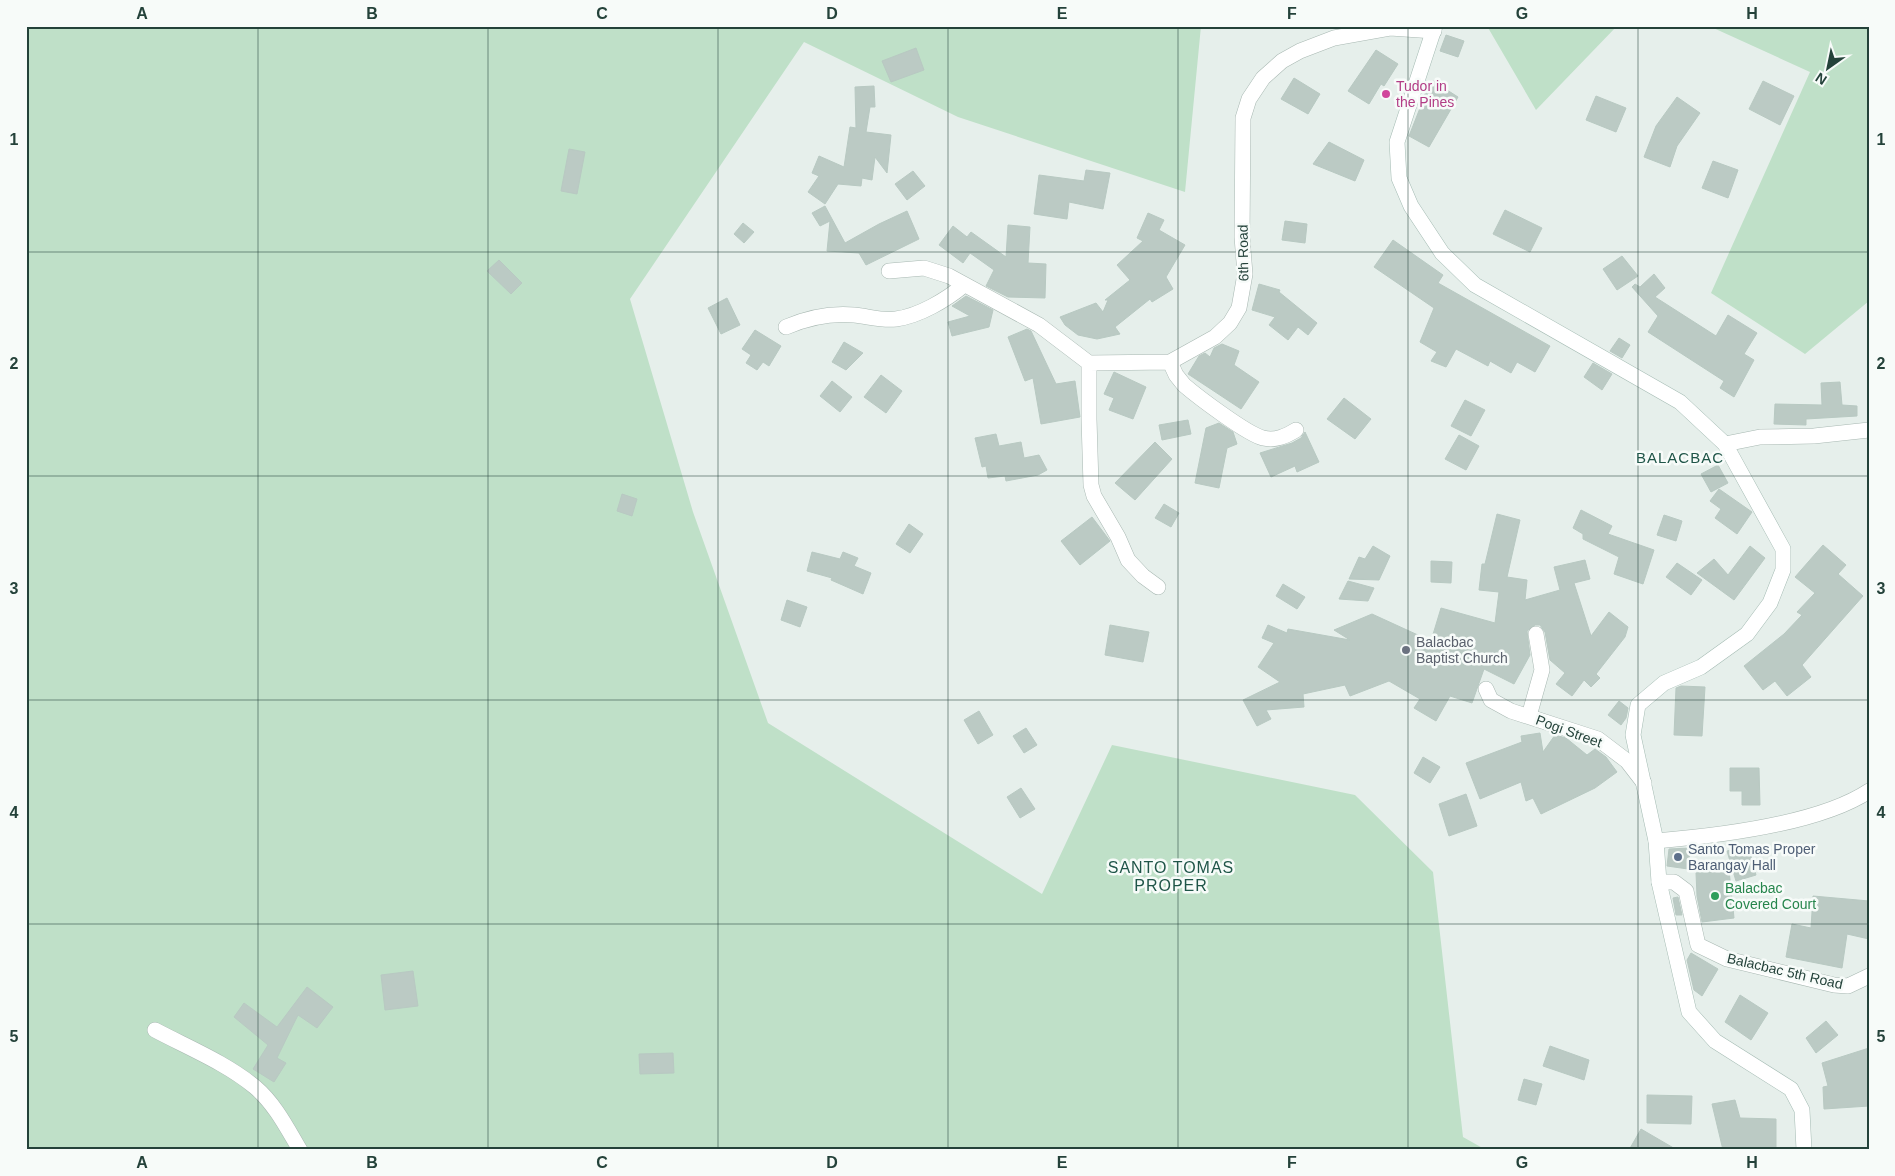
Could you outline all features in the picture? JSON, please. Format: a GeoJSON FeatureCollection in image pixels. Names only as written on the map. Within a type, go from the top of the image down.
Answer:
{"type":"FeatureCollection","features":[{"type":"Feature","properties":{"kind":"street","name":"6th Road"},"geometry":{"type":"LineString","coordinates":[[1089,363],[1170,362],[1215,337],[1230,323],[1239,308],[1245,274],[1242,237],[1243,118],[1249,99],[1263,78],[1282,61],[1300,51],[1334,38],[1390,28],[1435,29]]}},
{"type":"Feature","properties":{"kind":"street"},"geometry":{"type":"LineString","coordinates":[[1435,29],[1397,142],[1399,178],[1411,206],[1442,253],[1475,285],[1680,402],[1725,444],[1783,549],[1783,570],[1770,603],[1747,634],[1701,667],[1664,683],[1638,706],[1633,735],[1656,841],[1659,882],[1689,1012],[1716,1041],[1791,1089],[1802,1110],[1804,1150]]}},
{"type":"Feature","properties":{"kind":"street"},"geometry":{"type":"LineString","coordinates":[[889,271],[924,268],[950,276],[1039,325],[1089,363],[1091,485],[1094,496],[1118,537],[1128,560],[1142,576],[1158,587]]}},
{"type":"Feature","properties":{"kind":"street"},"geometry":{"type":"LineString","coordinates":[[786,327],[808,318],[852,315],[894,319],[910,316],[952,294],[964,284]]}},
{"type":"Feature","properties":{"kind":"street"},"geometry":{"type":"LineString","coordinates":[[1170,362],[1176,375],[1184,385],[1249,432],[1262,438],[1273,439],[1283,437],[1296,430]]}},
{"type":"Feature","properties":{"kind":"street"},"geometry":{"type":"LineString","coordinates":[[1725,444],[1760,437],[1814,436],[1869,430]]}},
{"type":"Feature","properties":{"kind":"street"},"geometry":{"type":"LineString","coordinates":[[1529,716],[1542,670],[1536,634]]}},
{"type":"Feature","properties":{"kind":"street","name":"Pogi Street"},"geometry":{"type":"LineString","coordinates":[[1486,689],[1491,700],[1497,704],[1598,739],[1627,761],[1645,784]]}},
{"type":"Feature","properties":{"kind":"street"},"geometry":{"type":"LineString","coordinates":[[1656,841],[1709,837],[1795,819],[1853,801],[1869,791]]}},
{"type":"Feature","properties":{"kind":"street","name":"Balacbac 5th Road"},"geometry":{"type":"LineString","coordinates":[[1659,882],[1674,882],[1686,891],[1698,945],[1727,959],[1834,985],[1848,986],[1869,976]]}},
{"type":"Feature","properties":{"kind":"street"},"geometry":{"type":"LineString","coordinates":[[155,1030],[221,1064],[256,1088],[279,1114],[300,1150]]}},
{"type":"Feature","properties":{"kind":"green space"},"geometry":{"type":"Polygon","coordinates":[[[26,26],[1201,26],[1185,192],[958,117],[804,42],[630,299],[693,512],[768,723],[1042,894],[1112,745],[1355,795],[1433,872],[1463,1137],[1486,1150],[26,1150],[26,26]]]}},
{"type":"Feature","properties":{"kind":"green space"},"geometry":{"type":"Polygon","coordinates":[[[1487,26],[1617,26],[1536,110],[1487,26]]]}},
{"type":"Feature","properties":{"kind":"green space"},"geometry":{"type":"Polygon","coordinates":[[[1709,26],[1869,26],[1869,301],[1805,354],[1711,293],[1810,72],[1709,26]]]}},
{"type":"Feature","properties":{"kind":"building"},"geometry":{"type":"Polygon","coordinates":[[[1446,35],[1464,41],[1458,57],[1440,51],[1446,35]]]}},
{"type":"Feature","properties":{"kind":"building"},"geometry":{"type":"Polygon","coordinates":[[[916,48],[924,70],[891,82],[882,61],[916,48]]]}},
{"type":"Feature","properties":{"kind":"building"},"geometry":{"type":"Polygon","coordinates":[[[1376,50],[1398,64],[1384,86],[1381,84],[1369,104],[1348,91],[1376,50]]]}},
{"type":"Feature","properties":{"kind":"building"},"geometry":{"type":"Polygon","coordinates":[[[1294,78],[1320,94],[1308,114],[1281,99],[1294,78]]]}},
{"type":"Feature","properties":{"kind":"building"},"geometry":{"type":"Polygon","coordinates":[[[1433,81],[1458,97],[1429,147],[1409,136],[1422,103],[1420,102],[1433,81]]]}},
{"type":"Feature","properties":{"kind":"building"},"geometry":{"type":"Polygon","coordinates":[[[1763,81],[1794,96],[1780,125],[1749,109],[1763,81]]]}},
{"type":"Feature","properties":{"kind":"building"},"geometry":{"type":"Polygon","coordinates":[[[874,86],[875,107],[870,107],[866,132],[891,135],[887,173],[875,157],[872,180],[862,178],[861,186],[838,184],[825,204],[808,192],[819,176],[812,173],[819,156],[844,167],[850,127],[856,128],[855,87],[874,86]]]}},
{"type":"Feature","properties":{"kind":"building"},"geometry":{"type":"Polygon","coordinates":[[[1596,96],[1626,108],[1616,132],[1586,120],[1596,96]]]}},
{"type":"Feature","properties":{"kind":"building"},"geometry":{"type":"Polygon","coordinates":[[[1677,97],[1700,113],[1677,146],[1670,167],[1644,157],[1656,126],[1677,97]]]}},
{"type":"Feature","properties":{"kind":"building"},"geometry":{"type":"Polygon","coordinates":[[[1329,142],[1364,160],[1355,181],[1313,164],[1329,142]]]}},
{"type":"Feature","properties":{"kind":"building"},"geometry":{"type":"Polygon","coordinates":[[[569,149],[585,152],[577,194],[561,191],[569,149]]]}},
{"type":"Feature","properties":{"kind":"building"},"geometry":{"type":"Polygon","coordinates":[[[1713,161],[1738,170],[1728,198],[1702,188],[1713,161]]]}},
{"type":"Feature","properties":{"kind":"building"},"geometry":{"type":"Polygon","coordinates":[[[1086,170],[1110,173],[1103,209],[1069,202],[1067,219],[1034,214],[1039,175],[1084,181],[1086,170]]]}},
{"type":"Feature","properties":{"kind":"building"},"geometry":{"type":"Polygon","coordinates":[[[913,171],[925,186],[907,200],[895,184],[913,171]]]}},
{"type":"Feature","properties":{"kind":"building"},"geometry":{"type":"Polygon","coordinates":[[[825,206],[845,243],[907,211],[919,239],[866,265],[859,253],[827,251],[830,221],[820,226],[812,213],[825,206]]]}},
{"type":"Feature","properties":{"kind":"building"},"geometry":{"type":"Polygon","coordinates":[[[1505,210],[1542,228],[1530,252],[1493,234],[1505,210]]]}},
{"type":"Feature","properties":{"kind":"building"},"geometry":{"type":"Polygon","coordinates":[[[1148,213],[1164,220],[1159,230],[1185,245],[1166,277],[1173,289],[1152,302],[1150,299],[1115,327],[1120,334],[1097,339],[1078,335],[1065,325],[1060,317],[1096,303],[1103,312],[1108,300],[1105,300],[1130,280],[1117,265],[1143,241],[1137,238],[1148,213]]]}},
{"type":"Feature","properties":{"kind":"building"},"geometry":{"type":"Polygon","coordinates":[[[1285,221],[1307,224],[1305,243],[1282,240],[1285,221]]]}},
{"type":"Feature","properties":{"kind":"building"},"geometry":{"type":"Polygon","coordinates":[[[743,223],[754,232],[744,243],[734,234],[743,223]]]}},
{"type":"Feature","properties":{"kind":"building"},"geometry":{"type":"Polygon","coordinates":[[[1008,225],[1030,227],[1028,263],[1046,264],[1045,298],[1008,297],[986,286],[994,270],[970,253],[963,263],[939,245],[953,226],[967,237],[971,232],[1006,257],[1008,225]]]}},
{"type":"Feature","properties":{"kind":"building"},"geometry":{"type":"Polygon","coordinates":[[[1393,240],[1443,275],[1438,283],[1550,346],[1535,372],[1517,362],[1511,373],[1490,361],[1488,366],[1456,349],[1446,367],[1431,361],[1437,352],[1420,342],[1434,308],[1374,267],[1393,240]]]}},
{"type":"Feature","properties":{"kind":"building"},"geometry":{"type":"Polygon","coordinates":[[[1622,256],[1638,276],[1617,290],[1603,269],[1622,256]]]}},
{"type":"Feature","properties":{"kind":"building"},"geometry":{"type":"Polygon","coordinates":[[[499,260],[522,283],[511,294],[487,271],[499,260]]]}},
{"type":"Feature","properties":{"kind":"building"},"geometry":{"type":"Polygon","coordinates":[[[1654,274],[1665,288],[1655,297],[1716,336],[1728,315],[1757,333],[1744,354],[1754,360],[1734,397],[1720,388],[1724,381],[1648,332],[1658,316],[1632,287],[1635,284],[1640,287],[1654,274]]]}},
{"type":"Feature","properties":{"kind":"building"},"geometry":{"type":"Polygon","coordinates":[[[1259,284],[1280,290],[1279,292],[1317,323],[1308,335],[1298,327],[1288,340],[1269,325],[1275,317],[1252,310],[1259,284]]]}},
{"type":"Feature","properties":{"kind":"building"},"geometry":{"type":"Polygon","coordinates":[[[966,296],[993,310],[989,327],[952,336],[948,322],[970,316],[952,306],[966,296]]]}},
{"type":"Feature","properties":{"kind":"building"},"geometry":{"type":"Polygon","coordinates":[[[727,298],[740,325],[721,334],[708,308],[727,298]]]}},
{"type":"Feature","properties":{"kind":"building"},"geometry":{"type":"Polygon","coordinates":[[[1027,329],[1031,331],[1056,384],[1075,381],[1080,417],[1041,424],[1033,378],[1025,381],[1008,337],[1027,329]]]}},
{"type":"Feature","properties":{"kind":"building"},"geometry":{"type":"Polygon","coordinates":[[[755,330],[781,346],[769,366],[763,362],[757,370],[746,363],[751,355],[742,349],[755,330]]]}},
{"type":"Feature","properties":{"kind":"building"},"geometry":{"type":"Polygon","coordinates":[[[1619,338],[1630,345],[1622,358],[1610,351],[1619,338]]]}},
{"type":"Feature","properties":{"kind":"building"},"geometry":{"type":"Polygon","coordinates":[[[844,342],[863,353],[846,370],[832,362],[844,342]]]}},
{"type":"Feature","properties":{"kind":"building"},"geometry":{"type":"Polygon","coordinates":[[[1222,344],[1239,351],[1234,365],[1259,382],[1241,409],[1188,374],[1199,356],[1205,353],[1210,357],[1214,348],[1222,344]]]}},
{"type":"Feature","properties":{"kind":"building"},"geometry":{"type":"Polygon","coordinates":[[[1593,363],[1612,374],[1602,390],[1584,377],[1593,363]]]}},
{"type":"Feature","properties":{"kind":"building"},"geometry":{"type":"Polygon","coordinates":[[[1114,372],[1146,387],[1133,419],[1109,410],[1114,398],[1104,394],[1114,372]]]}},
{"type":"Feature","properties":{"kind":"building"},"geometry":{"type":"Polygon","coordinates":[[[881,375],[902,391],[886,413],[864,397],[881,375]]]}},
{"type":"Feature","properties":{"kind":"building"},"geometry":{"type":"Polygon","coordinates":[[[832,381],[852,397],[840,412],[820,396],[832,381]]]}},
{"type":"Feature","properties":{"kind":"building"},"geometry":{"type":"Polygon","coordinates":[[[1840,382],[1842,405],[1857,406],[1857,416],[1806,419],[1806,425],[1774,424],[1775,404],[1822,405],[1821,383],[1840,382]]]}},
{"type":"Feature","properties":{"kind":"building"},"geometry":{"type":"Polygon","coordinates":[[[1344,398],[1371,419],[1355,439],[1327,419],[1344,398]]]}},
{"type":"Feature","properties":{"kind":"building"},"geometry":{"type":"Polygon","coordinates":[[[1465,400],[1485,410],[1471,436],[1451,426],[1465,400]]]}},
{"type":"Feature","properties":{"kind":"building"},"geometry":{"type":"Polygon","coordinates":[[[1188,420],[1191,434],[1162,440],[1159,425],[1188,420]]]}},
{"type":"Feature","properties":{"kind":"building"},"geometry":{"type":"Polygon","coordinates":[[[1219,423],[1233,432],[1237,444],[1227,448],[1219,488],[1195,483],[1206,428],[1219,423]]]}},
{"type":"Feature","properties":{"kind":"building"},"geometry":{"type":"Polygon","coordinates":[[[1305,432],[1319,462],[1297,472],[1295,466],[1271,477],[1260,453],[1292,443],[1301,438],[1305,432]]]}},
{"type":"Feature","properties":{"kind":"building"},"geometry":{"type":"Polygon","coordinates":[[[996,434],[999,446],[1021,442],[1024,458],[1039,455],[1047,470],[1038,475],[1006,481],[1005,476],[988,478],[986,466],[982,467],[975,438],[996,434]]]}},
{"type":"Feature","properties":{"kind":"building"},"geometry":{"type":"Polygon","coordinates":[[[1459,435],[1479,446],[1466,470],[1445,459],[1459,435]]]}},
{"type":"Feature","properties":{"kind":"building"},"geometry":{"type":"Polygon","coordinates":[[[1155,442],[1172,459],[1135,500],[1115,483],[1155,442]]]}},
{"type":"Feature","properties":{"kind":"building"},"geometry":{"type":"Polygon","coordinates":[[[1718,465],[1728,483],[1711,492],[1701,474],[1718,465]]]}},
{"type":"Feature","properties":{"kind":"building"},"geometry":{"type":"Polygon","coordinates":[[[1719,489],[1752,512],[1737,534],[1715,518],[1721,509],[1710,501],[1719,489]]]}},
{"type":"Feature","properties":{"kind":"building"},"geometry":{"type":"Polygon","coordinates":[[[622,494],[637,499],[632,516],[617,511],[622,494]]]}},
{"type":"Feature","properties":{"kind":"building"},"geometry":{"type":"Polygon","coordinates":[[[1164,504],[1179,513],[1171,527],[1155,518],[1164,504]]]}},
{"type":"Feature","properties":{"kind":"building"},"geometry":{"type":"Polygon","coordinates":[[[1581,510],[1612,526],[1608,534],[1654,550],[1643,584],[1614,574],[1619,557],[1583,539],[1583,534],[1573,528],[1581,510]]]}},
{"type":"Feature","properties":{"kind":"building"},"geometry":{"type":"Polygon","coordinates":[[[1497,514],[1520,520],[1507,577],[1527,580],[1525,600],[1560,590],[1554,567],[1585,560],[1590,579],[1574,583],[1591,636],[1609,612],[1628,627],[1625,637],[1596,674],[1600,678],[1591,687],[1584,680],[1572,696],[1556,684],[1565,673],[1550,660],[1545,632],[1540,625],[1535,625],[1527,631],[1530,655],[1514,684],[1484,669],[1472,703],[1450,696],[1436,721],[1414,708],[1420,699],[1389,681],[1350,696],[1345,685],[1303,694],[1304,707],[1266,710],[1271,719],[1257,726],[1243,700],[1280,682],[1258,667],[1274,643],[1262,638],[1268,625],[1287,633],[1288,629],[1350,640],[1334,630],[1372,614],[1431,641],[1441,608],[1495,623],[1499,592],[1479,590],[1482,564],[1485,564],[1497,514]]]}},
{"type":"Feature","properties":{"kind":"building"},"geometry":{"type":"Polygon","coordinates":[[[1664,515],[1682,521],[1676,541],[1657,535],[1664,515]]]}},
{"type":"Feature","properties":{"kind":"building"},"geometry":{"type":"Polygon","coordinates":[[[1092,517],[1110,541],[1080,565],[1061,541],[1092,517]]]}},
{"type":"Feature","properties":{"kind":"building"},"geometry":{"type":"Polygon","coordinates":[[[909,524],[923,534],[910,553],[896,544],[909,524]]]}},
{"type":"Feature","properties":{"kind":"building"},"geometry":{"type":"Polygon","coordinates":[[[1823,545],[1846,565],[1838,574],[1863,596],[1802,665],[1811,677],[1787,696],[1775,681],[1763,690],[1744,666],[1784,634],[1802,615],[1797,612],[1815,593],[1795,577],[1823,545]]]}},
{"type":"Feature","properties":{"kind":"building"},"geometry":{"type":"Polygon","coordinates":[[[1373,546],[1390,556],[1379,580],[1349,579],[1359,557],[1365,559],[1373,546]]]}},
{"type":"Feature","properties":{"kind":"building"},"geometry":{"type":"Polygon","coordinates":[[[1750,546],[1765,558],[1734,600],[1697,573],[1714,559],[1728,575],[1750,546]]]}},
{"type":"Feature","properties":{"kind":"building"},"geometry":{"type":"Polygon","coordinates":[[[812,552],[840,559],[843,552],[858,558],[854,566],[871,573],[863,594],[831,580],[832,578],[807,571],[812,552]]]}},
{"type":"Feature","properties":{"kind":"building"},"geometry":{"type":"Polygon","coordinates":[[[1431,561],[1452,562],[1451,583],[1431,582],[1431,561]]]}},
{"type":"Feature","properties":{"kind":"building"},"geometry":{"type":"Polygon","coordinates":[[[1677,563],[1702,580],[1691,595],[1666,577],[1677,563]]]}},
{"type":"Feature","properties":{"kind":"building"},"geometry":{"type":"Polygon","coordinates":[[[1348,581],[1374,588],[1368,601],[1339,599],[1348,581]]]}},
{"type":"Feature","properties":{"kind":"building"},"geometry":{"type":"Polygon","coordinates":[[[1283,584],[1305,597],[1297,609],[1276,596],[1283,584]]]}},
{"type":"Feature","properties":{"kind":"building"},"geometry":{"type":"Polygon","coordinates":[[[787,600],[807,607],[800,627],[781,620],[787,600]]]}},
{"type":"Feature","properties":{"kind":"building"},"geometry":{"type":"Polygon","coordinates":[[[1110,625],[1149,632],[1143,662],[1105,655],[1110,625]]]}},
{"type":"Feature","properties":{"kind":"building"},"geometry":{"type":"Polygon","coordinates":[[[1681,686],[1705,687],[1702,736],[1674,735],[1676,688],[1681,686]]]}},
{"type":"Feature","properties":{"kind":"building"},"geometry":{"type":"Polygon","coordinates":[[[1619,701],[1628,708],[1626,718],[1621,725],[1608,715],[1619,701]]]}},
{"type":"Feature","properties":{"kind":"building"},"geometry":{"type":"Polygon","coordinates":[[[979,711],[993,735],[978,744],[964,720],[979,711]]]}},
{"type":"Feature","properties":{"kind":"building"},"geometry":{"type":"Polygon","coordinates":[[[1026,728],[1037,745],[1024,753],[1013,736],[1026,728]]]}},
{"type":"Feature","properties":{"kind":"building"},"geometry":{"type":"Polygon","coordinates":[[[1540,733],[1543,752],[1555,735],[1566,738],[1587,755],[1595,749],[1606,757],[1617,772],[1595,788],[1541,814],[1533,798],[1526,801],[1521,782],[1480,799],[1466,763],[1522,742],[1521,736],[1540,733]]]}},
{"type":"Feature","properties":{"kind":"building"},"geometry":{"type":"Polygon","coordinates":[[[1423,757],[1440,767],[1430,783],[1414,773],[1423,757]]]}},
{"type":"Feature","properties":{"kind":"building"},"geometry":{"type":"Polygon","coordinates":[[[1730,768],[1759,768],[1760,805],[1742,805],[1742,791],[1730,791],[1730,768]]]}},
{"type":"Feature","properties":{"kind":"building"},"geometry":{"type":"Polygon","coordinates":[[[1021,788],[1035,809],[1020,818],[1007,797],[1021,788]]]}},
{"type":"Feature","properties":{"kind":"building"},"geometry":{"type":"Polygon","coordinates":[[[1466,794],[1477,826],[1449,836],[1439,804],[1466,794]]]}},
{"type":"Feature","properties":{"kind":"building"},"geometry":{"type":"Polygon","coordinates":[[[1748,845],[1756,875],[1736,881],[1727,851],[1748,845]]]}},
{"type":"Feature","properties":{"kind":"building"},"geometry":{"type":"Polygon","coordinates":[[[1690,848],[1688,869],[1667,866],[1669,849],[1690,848]]]}},
{"type":"Feature","properties":{"kind":"building","name":"Balacbac Covered Court"},"geometry":{"type":"Polygon","coordinates":[[[1729,870],[1734,918],[1702,922],[1697,896],[1696,873],[1729,870]]]}},
{"type":"Feature","properties":{"kind":"building"},"geometry":{"type":"Polygon","coordinates":[[[1813,896],[1869,901],[1869,939],[1847,934],[1842,968],[1786,957],[1792,924],[1811,928],[1813,896]]]}},
{"type":"Feature","properties":{"kind":"building"},"geometry":{"type":"Polygon","coordinates":[[[1678,897],[1682,915],[1676,915],[1673,898],[1678,897]]]}},
{"type":"Feature","properties":{"kind":"building"},"geometry":{"type":"Polygon","coordinates":[[[1691,953],[1718,969],[1702,996],[1694,990],[1687,960],[1691,953]]]}},
{"type":"Feature","properties":{"kind":"building"},"geometry":{"type":"Polygon","coordinates":[[[413,971],[418,1006],[385,1010],[381,975],[413,971]]]}},
{"type":"Feature","properties":{"kind":"building"},"geometry":{"type":"Polygon","coordinates":[[[307,987],[333,1007],[317,1028],[298,1015],[277,1058],[286,1063],[274,1082],[253,1069],[268,1045],[234,1017],[244,1003],[277,1027],[307,987]]]}},
{"type":"Feature","properties":{"kind":"building"},"geometry":{"type":"Polygon","coordinates":[[[1740,995],[1768,1013],[1751,1040],[1725,1022],[1740,995]]]}},
{"type":"Feature","properties":{"kind":"building"},"geometry":{"type":"Polygon","coordinates":[[[1826,1021],[1838,1035],[1816,1053],[1806,1038],[1826,1021]]]}},
{"type":"Feature","properties":{"kind":"building"},"geometry":{"type":"Polygon","coordinates":[[[1550,1046],[1589,1060],[1584,1080],[1543,1066],[1550,1046]]]}},
{"type":"Feature","properties":{"kind":"building"},"geometry":{"type":"Polygon","coordinates":[[[1869,1048],[1869,1106],[1824,1109],[1823,1087],[1828,1086],[1822,1063],[1869,1048]]]}},
{"type":"Feature","properties":{"kind":"building"},"geometry":{"type":"Polygon","coordinates":[[[673,1053],[674,1073],[640,1074],[639,1054],[673,1053]]]}},
{"type":"Feature","properties":{"kind":"building"},"geometry":{"type":"Polygon","coordinates":[[[1524,1079],[1542,1084],[1536,1105],[1518,1100],[1524,1079]]]}},
{"type":"Feature","properties":{"kind":"building"},"geometry":{"type":"Polygon","coordinates":[[[1647,1095],[1692,1096],[1691,1124],[1647,1123],[1647,1095]]]}},
{"type":"Feature","properties":{"kind":"building"},"geometry":{"type":"Polygon","coordinates":[[[1735,1100],[1740,1118],[1776,1119],[1776,1150],[1723,1150],[1712,1104],[1735,1100]]]}},
{"type":"Feature","properties":{"kind":"building"},"geometry":{"type":"Polygon","coordinates":[[[1641,1129],[1677,1150],[1629,1150],[1641,1129]]]}},
{"type":"Feature","properties":{"kind":"place","name":"Tudor in the Pines"},"geometry":{"type":"Point","coordinates":[1386,94]}},
{"type":"Feature","properties":{"kind":"place","name":"Balacbac Baptist Church"},"geometry":{"type":"Point","coordinates":[1406,650]}},
{"type":"Feature","properties":{"kind":"place","name":"Santo Tomas Proper Barangay Hall"},"geometry":{"type":"Point","coordinates":[1678,857]}},
{"type":"Feature","properties":{"kind":"place","name":"Balacbac Covered Court"},"geometry":{"type":"Point","coordinates":[1715,896]}},
{"type":"Feature","properties":{"kind":"district","name":"BALACBAC"},"geometry":{"type":"Point","coordinates":[1680,457]}},
{"type":"Feature","properties":{"kind":"district","name":"SANTO TOMAS PROPER"},"geometry":{"type":"Point","coordinates":[1171,876]}}]}
